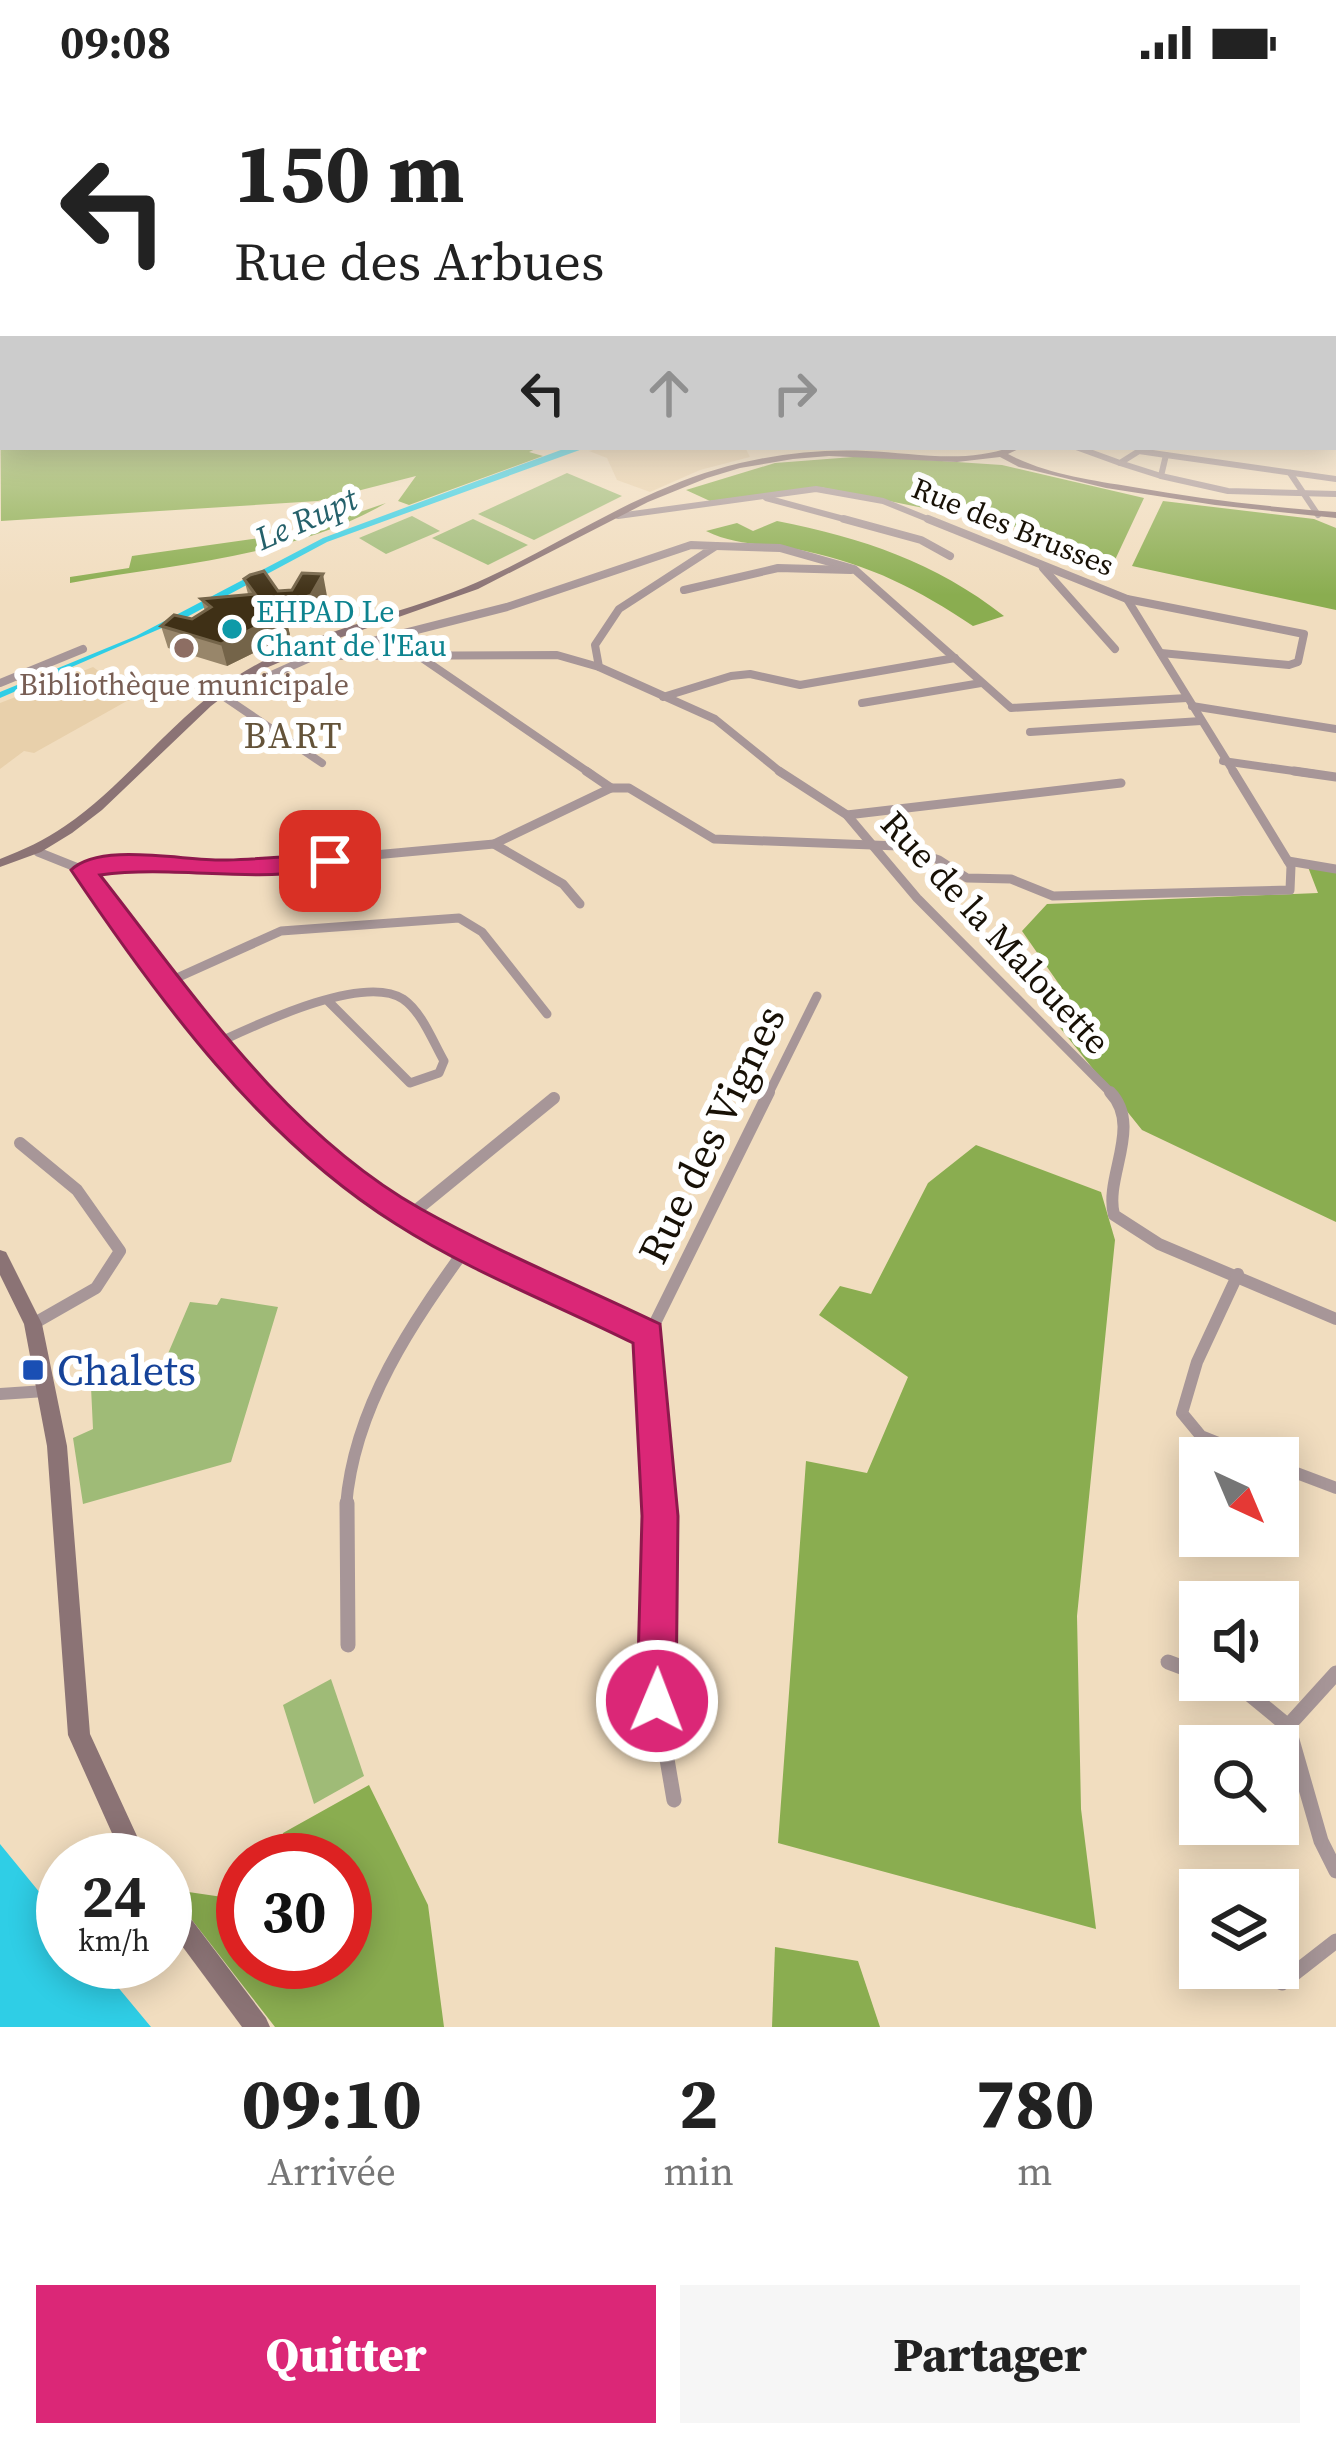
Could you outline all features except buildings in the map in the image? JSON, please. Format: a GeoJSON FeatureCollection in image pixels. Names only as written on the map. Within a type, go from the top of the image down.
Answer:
{"type":"FeatureCollection","features":[{"type":"Feature","properties":{"kind":"main road"},"geometry":{"type":"LineString","coordinates":[[0,864],[38,852],[80,825],[223,692],[288,656],[477,586],[682,484],[763,461],[819,454],[1002,454],[1012,450]]}},
{"type":"Feature","properties":{"kind":"main road"},"geometry":{"type":"LineString","coordinates":[[1002,454],[1012,463],[1217,505],[1336,515]]}},
{"type":"Feature","properties":{"kind":"main road"},"geometry":{"type":"LineString","coordinates":[[0,1257],[33,1324],[64,1496],[79,1735],[124,1833]]}},
{"type":"Feature","properties":{"kind":"main road"},"geometry":{"type":"LineString","coordinates":[[192,1939],[257,2027]]}},
{"type":"Feature","properties":{"kind":"street"},"geometry":{"type":"LineString","coordinates":[[1084,450],[1161,476],[1228,491],[1336,494]]}},
{"type":"Feature","properties":{"kind":"street"},"geometry":{"type":"LineString","coordinates":[[1120,463],[1139,452],[1336,478]]}},
{"type":"Feature","properties":{"kind":"street"},"geometry":{"type":"LineString","coordinates":[[1161,476],[1166,455]]}},
{"type":"Feature","properties":{"kind":"street"},"geometry":{"type":"LineString","coordinates":[[1291,472],[1318,514]]}},
{"type":"Feature","properties":{"kind":"street","name":"Rue des Brusses"},"geometry":{"type":"LineString","coordinates":[[618,516],[816,489],[883,501],[1127,599],[1288,861],[1290,890],[1053,896],[1011,879],[967,878],[939,860],[875,844]]}},
{"type":"Feature","properties":{"kind":"street"},"geometry":{"type":"LineString","coordinates":[[765,497],[900,534],[950,556]]}},
{"type":"Feature","properties":{"kind":"street"},"geometry":{"type":"LineString","coordinates":[[223,692],[238,690],[314,656],[507,607],[657,555],[716,546],[780,548],[854,569],[1011,707],[1190,702],[1336,729]]}},
{"type":"Feature","properties":{"kind":"street"},"geometry":{"type":"LineString","coordinates":[[599,668],[595,645],[619,609],[716,546]]}},
{"type":"Feature","properties":{"kind":"street"},"geometry":{"type":"LineString","coordinates":[[1041,566],[1115,649]]}},
{"type":"Feature","properties":{"kind":"street"},"geometry":{"type":"LineString","coordinates":[[683,590],[778,568],[854,569]]}},
{"type":"Feature","properties":{"kind":"street"},"geometry":{"type":"LineString","coordinates":[[1060,587],[1085,583]]}},
{"type":"Feature","properties":{"kind":"street"},"geometry":{"type":"LineString","coordinates":[[1127,599],[1304,634],[1298,662],[1289,664],[1161,652]]}},
{"type":"Feature","properties":{"kind":"street"},"geometry":{"type":"LineString","coordinates":[[0,682],[83,649]]}},
{"type":"Feature","properties":{"kind":"street"},"geometry":{"type":"LineString","coordinates":[[413,652],[611,788]]}},
{"type":"Feature","properties":{"kind":"street","name":"Rue de la Malouette"},"geometry":{"type":"LineString","coordinates":[[314,656],[557,655],[715,718],[799,787],[847,814],[917,898],[1118,1101],[1124,1143],[1111,1203],[1114,1215],[1130,1229],[1238,1274]]}},
{"type":"Feature","properties":{"kind":"street"},"geometry":{"type":"LineString","coordinates":[[663,697],[731,676],[749,674],[800,685],[955,658]]}},
{"type":"Feature","properties":{"kind":"street"},"geometry":{"type":"LineString","coordinates":[[862,703],[981,683]]}},
{"type":"Feature","properties":{"kind":"street"},"geometry":{"type":"LineString","coordinates":[[223,692],[322,764]]}},
{"type":"Feature","properties":{"kind":"street"},"geometry":{"type":"LineString","coordinates":[[1030,732],[1201,721]]}},
{"type":"Feature","properties":{"kind":"street"},"geometry":{"type":"LineString","coordinates":[[1223,760],[1336,777]]}},
{"type":"Feature","properties":{"kind":"street"},"geometry":{"type":"LineString","coordinates":[[847,814],[1120,783]]}},
{"type":"Feature","properties":{"kind":"street"},"geometry":{"type":"LineString","coordinates":[[83,870],[142,861],[222,868],[494,844],[611,788],[629,788],[714,839],[856,848],[875,844]]}},
{"type":"Feature","properties":{"kind":"street"},"geometry":{"type":"LineString","coordinates":[[494,844],[563,884],[580,904]]}},
{"type":"Feature","properties":{"kind":"street"},"geometry":{"type":"LineString","coordinates":[[38,852],[83,870],[256,1090],[342,1169],[409,1217],[649,1335]]}},
{"type":"Feature","properties":{"kind":"street"},"geometry":{"type":"LineString","coordinates":[[1288,861],[1336,869]]}},
{"type":"Feature","properties":{"kind":"street"},"geometry":{"type":"LineString","coordinates":[[170,981],[281,931],[459,918],[482,932],[547,1014]]}},
{"type":"Feature","properties":{"kind":"street"},"geometry":{"type":"LineString","coordinates":[[217,1042],[300,1004],[393,993],[406,1000],[444,1061],[439,1072],[410,1083],[328,1001]]}},
{"type":"Feature","properties":{"kind":"street","name":"Rue des Vignes"},"geometry":{"type":"LineString","coordinates":[[674,1800],[657,1701],[660,1516],[649,1335],[817,996]]}},
{"type":"Feature","properties":{"kind":"street"},"geometry":{"type":"LineString","coordinates":[[409,1217],[554,1098]]}},
{"type":"Feature","properties":{"kind":"street"},"geometry":{"type":"LineString","coordinates":[[20,1143],[48,1159],[107,1227],[120,1251],[111,1276],[87,1297],[33,1324]]}},
{"type":"Feature","properties":{"kind":"street"},"geometry":{"type":"LineString","coordinates":[[348,1645],[345,1525],[356,1444],[405,1333],[469,1244]]}},
{"type":"Feature","properties":{"kind":"street"},"geometry":{"type":"LineString","coordinates":[[1204,1437],[1182,1414],[1197,1362],[1238,1274],[1336,1318]]}},
{"type":"Feature","properties":{"kind":"street"},"geometry":{"type":"LineString","coordinates":[[0,1394],[45,1391]]}},
{"type":"Feature","properties":{"kind":"street"},"geometry":{"type":"LineString","coordinates":[[1299,1474],[1336,1488]]}},
{"type":"Feature","properties":{"kind":"street"},"geometry":{"type":"LineString","coordinates":[[1168,1662],[1179,1666]]}},
{"type":"Feature","properties":{"kind":"street"},"geometry":{"type":"LineString","coordinates":[[1289,1725],[1336,1673]]}},
{"type":"Feature","properties":{"kind":"street"},"geometry":{"type":"LineString","coordinates":[[1258,1701],[1287,1725]]}},
{"type":"Feature","properties":{"kind":"street"},"geometry":{"type":"LineString","coordinates":[[1299,1764],[1321,1841],[1336,1871]]}},
{"type":"Feature","properties":{"kind":"street"},"geometry":{"type":"LineString","coordinates":[[1299,1969],[1336,1941]]}},
{"type":"Feature","properties":{"kind":"shaded area"},"geometry":{"type":"Polygon","coordinates":[[[746,450],[750,457],[700,470],[650,492],[617,480],[607,458],[589,451],[746,450]]]}},
{"type":"Feature","properties":{"kind":"shaded area"},"geometry":{"type":"Polygon","coordinates":[[[93,667],[134,697],[34,753],[24,751],[0,769],[0,703],[93,667]]]}},
{"type":"Feature","properties":{"kind":"green space"},"geometry":{"type":"Polygon","coordinates":[[[1,450],[533,450],[529,452],[543,456],[409,505],[398,501],[416,476],[318,501],[1,521],[1,450]]]}},
{"type":"Feature","properties":{"kind":"green space"},"geometry":{"type":"Polygon","coordinates":[[[866,456],[1002,465],[1144,498],[1114,562],[1012,526],[820,487],[710,501],[686,490],[775,463],[866,456]]]}},
{"type":"Feature","properties":{"kind":"green space"},"geometry":{"type":"Polygon","coordinates":[[[567,473],[622,496],[534,540],[478,514],[567,473]]]}},
{"type":"Feature","properties":{"kind":"green space"},"geometry":{"type":"Polygon","coordinates":[[[1163,501],[1314,519],[1336,528],[1336,610],[1132,566],[1163,501]]]}},
{"type":"Feature","properties":{"kind":"green space"},"geometry":{"type":"Polygon","coordinates":[[[386,503],[312,536],[273,547],[70,583],[70,577],[129,568],[132,556],[302,532],[386,503]]]}},
{"type":"Feature","properties":{"kind":"green space"},"geometry":{"type":"Polygon","coordinates":[[[412,516],[440,531],[386,554],[359,538],[412,516]]]}},
{"type":"Feature","properties":{"kind":"green space"},"geometry":{"type":"Polygon","coordinates":[[[473,519],[528,545],[488,565],[432,538],[473,519]]]}},
{"type":"Feature","properties":{"kind":"green space"},"geometry":{"type":"Polygon","coordinates":[[[777,521],[897,555],[952,581],[1004,616],[973,626],[913,590],[851,563],[730,540],[706,531],[737,523],[753,531],[777,521]]]}},
{"type":"Feature","properties":{"kind":"green space"},"geometry":{"type":"Polygon","coordinates":[[[1308,867],[1336,872],[1336,1222],[1142,1130],[1057,1024],[1077,1010],[1022,931],[1047,904],[1318,893],[1308,867]]]}},
{"type":"Feature","properties":{"kind":"green space"},"geometry":{"type":"Polygon","coordinates":[[[976,1145],[1101,1192],[1115,1240],[1077,1616],[1081,1809],[1096,1929],[778,1843],[806,1461],[867,1473],[908,1377],[819,1315],[840,1286],[871,1294],[928,1183],[976,1145]]]}},
{"type":"Feature","properties":{"kind":"green space"},"geometry":{"type":"Polygon","coordinates":[[[221,1298],[278,1307],[231,1462],[83,1504],[73,1438],[93,1429],[91,1387],[164,1363],[190,1302],[217,1305],[221,1298]]]}},
{"type":"Feature","properties":{"kind":"green space"},"geometry":{"type":"Polygon","coordinates":[[[331,1679],[364,1776],[314,1804],[283,1705],[331,1679]]]}},
{"type":"Feature","properties":{"kind":"green space"},"geometry":{"type":"Polygon","coordinates":[[[369,1785],[428,1905],[444,2027],[275,2027],[246,1989],[372,1989],[372,1833],[283,1833],[369,1785]]]}},
{"type":"Feature","properties":{"kind":"green space"},"geometry":{"type":"Polygon","coordinates":[[[192,1893],[216,1896],[216,1951],[192,1920],[192,1893]]]}},
{"type":"Feature","properties":{"kind":"green space"},"geometry":{"type":"Polygon","coordinates":[[[775,1947],[858,1961],[880,2027],[772,2027],[775,1947]]]}},
{"type":"Feature","properties":{"kind":"water"},"geometry":{"type":"Polygon","coordinates":[[[561,450],[580,450],[327,542],[185,618],[0,698],[0,692],[136,636],[323,538],[561,450]]]}},
{"type":"Feature","properties":{"kind":"water"},"geometry":{"type":"Polygon","coordinates":[[[0,1844],[36,1888],[36,1989],[119,1989],[151,2027],[0,2027],[0,1844]]]}},
{"type":"Feature","properties":{"kind":"place","name":"EHPAD Le Chant de l'Eau"},"geometry":{"type":"Point","coordinates":[232,629]}},
{"type":"Feature","properties":{"kind":"place","name":"Bibliothèque municipale"},"geometry":{"type":"Point","coordinates":[184,648]}},
{"type":"Feature","properties":{"kind":"place","name":"Chalets"},"geometry":{"type":"Point","coordinates":[33,1370]}},
{"type":"Feature","properties":{"kind":"district","name":"BART"},"geometry":{"type":"Point","coordinates":[294,735]}},
{"type":"Feature","properties":{"kind":"route"},"geometry":{"type":"LineString","coordinates":[[330,861],[222,868],[142,861],[83,870],[246,1082],[342,1169],[409,1217],[649,1335],[660,1516],[657,1701]]}},
{"type":"Feature","properties":{"kind":"water label","name":"Le Rupt"},"geometry":{"type":"Point","coordinates":[306,518]}}]}
